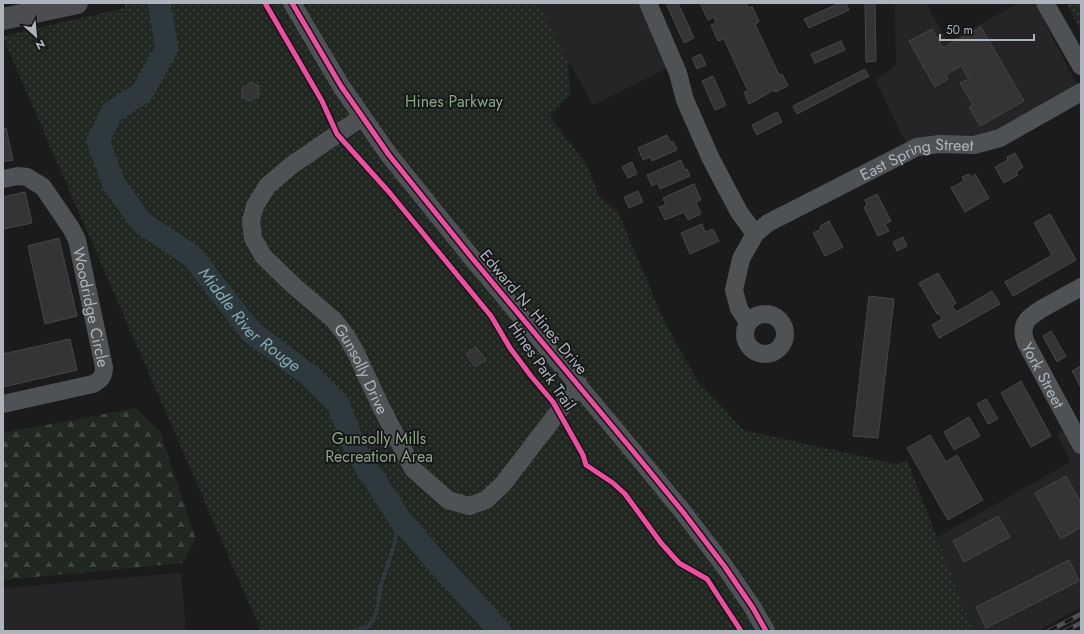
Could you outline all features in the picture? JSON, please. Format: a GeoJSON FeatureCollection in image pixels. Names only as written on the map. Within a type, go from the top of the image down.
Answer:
{"type":"FeatureCollection","features":[{"type":"Feature","properties":{"kind":"main road"},"geometry":{"type":"LineString","coordinates":[[3,19],[77,3]]}},
{"type":"Feature","properties":{"kind":"street","name":"Edward N. Hines Drive"},"geometry":{"type":"LineString","coordinates":[[292,3],[341,86],[389,155],[472,258],[634,451],[725,567],[753,608],[766,631]]}},
{"type":"Feature","properties":{"kind":"street"},"geometry":{"type":"LineString","coordinates":[[648,3],[678,73],[685,100],[711,159],[739,212],[755,234]]}},
{"type":"Feature","properties":{"kind":"street"},"geometry":{"type":"LineString","coordinates":[[1045,3],[1081,66]]}},
{"type":"Feature","properties":{"kind":"street","name":"East Spring Street"},"geometry":{"type":"LineString","coordinates":[[748,322],[739,309],[734,290],[741,259],[755,234],[768,222],[917,147],[939,144],[974,145],[1000,138],[1081,92]]}},
{"type":"Feature","properties":{"kind":"street","name":"Gunsolly Drive"},"geometry":{"type":"LineString","coordinates":[[362,117],[292,165],[267,186],[255,206],[250,221],[253,238],[263,256],[294,286],[334,320],[348,337],[380,405],[414,469],[448,500],[469,506],[486,500],[503,484],[579,386]]}},
{"type":"Feature","properties":{"kind":"street","name":"Woodridge Circle"},"geometry":{"type":"LineString","coordinates":[[3,179],[18,176],[27,177],[43,187],[71,228],[77,240],[104,366],[104,374],[93,384],[3,404]]}},
{"type":"Feature","properties":{"kind":"street","name":"York Street"},"geometry":{"type":"LineString","coordinates":[[1081,288],[1033,314],[1026,322],[1023,330],[1026,343],[1081,445]]}},
{"type":"Feature","properties":{"kind":"shaded area"},"geometry":{"type":"Polygon","coordinates":[[[539,3],[638,3],[667,68],[593,105],[568,61],[539,3]]]}},
{"type":"Feature","properties":{"kind":"shaded area"},"geometry":{"type":"Polygon","coordinates":[[[895,3],[926,3],[948,42],[1018,3],[1035,3],[1078,87],[984,138],[932,135],[908,145],[875,80],[896,66],[895,3]]]}},
{"type":"Feature","properties":{"kind":"shaded area"},"geometry":{"type":"Polygon","coordinates":[[[1081,422],[1081,607],[1038,631],[973,631],[937,537],[1071,462],[1057,435],[1081,422]]]}},
{"type":"Feature","properties":{"kind":"shaded area"},"geometry":{"type":"Polygon","coordinates":[[[181,573],[186,631],[3,631],[3,588],[181,573]]]}},
{"type":"Feature","properties":{"kind":"green space"},"geometry":{"type":"Polygon","coordinates":[[[125,3],[539,3],[568,61],[570,94],[550,117],[587,165],[599,196],[618,212],[664,321],[697,380],[743,430],[897,464],[907,460],[973,631],[261,631],[3,38],[3,36],[125,8],[125,3]]]}},
{"type":"Feature","properties":{"kind":"green space"},"geometry":{"type":"Polygon","coordinates":[[[1066,3],[1081,3],[1081,30],[1066,3]]]}},
{"type":"Feature","properties":{"kind":"green space"},"geometry":{"type":"Polygon","coordinates":[[[136,408],[160,431],[196,539],[183,563],[3,580],[3,433],[136,408]]]}},
{"type":"Feature","properties":{"kind":"building"},"geometry":{"type":"Polygon","coordinates":[[[666,3],[678,3],[694,38],[684,43],[666,3]]]}},
{"type":"Feature","properties":{"kind":"building"},"geometry":{"type":"Polygon","coordinates":[[[700,3],[746,3],[748,8],[752,6],[759,22],[755,24],[779,75],[782,74],[788,86],[775,92],[774,90],[749,104],[744,92],[748,91],[724,39],[718,41],[711,25],[716,23],[714,17],[708,20],[700,3]]]}},
{"type":"Feature","properties":{"kind":"building"},"geometry":{"type":"Polygon","coordinates":[[[840,3],[846,3],[849,10],[809,28],[804,19],[840,3]]]}},
{"type":"Feature","properties":{"kind":"building"},"geometry":{"type":"Polygon","coordinates":[[[865,3],[875,3],[876,61],[866,62],[865,3]]]}},
{"type":"Feature","properties":{"kind":"building"},"geometry":{"type":"Polygon","coordinates":[[[981,27],[1024,101],[980,126],[969,107],[973,105],[960,83],[969,79],[961,66],[945,75],[948,79],[935,87],[909,41],[932,29],[943,48],[981,27]]]}},
{"type":"Feature","properties":{"kind":"building"},"geometry":{"type":"Polygon","coordinates":[[[841,41],[845,50],[815,63],[811,54],[841,41]]]}},
{"type":"Feature","properties":{"kind":"building"},"geometry":{"type":"Polygon","coordinates":[[[701,54],[706,65],[697,69],[692,58],[701,54]]]}},
{"type":"Feature","properties":{"kind":"building"},"geometry":{"type":"Polygon","coordinates":[[[865,69],[869,76],[797,114],[793,106],[865,69]]]}},
{"type":"Feature","properties":{"kind":"building"},"geometry":{"type":"Polygon","coordinates":[[[713,76],[726,105],[715,110],[702,81],[713,76]]]}},
{"type":"Feature","properties":{"kind":"building"},"geometry":{"type":"Polygon","coordinates":[[[251,82],[259,86],[259,96],[250,101],[242,97],[242,88],[251,82]]]}},
{"type":"Feature","properties":{"kind":"building"},"geometry":{"type":"Polygon","coordinates":[[[777,112],[782,122],[757,135],[752,125],[777,112]]]}},
{"type":"Feature","properties":{"kind":"building"},"geometry":{"type":"Polygon","coordinates":[[[6,128],[13,160],[3,162],[3,129],[6,128]]]}},
{"type":"Feature","properties":{"kind":"building"},"geometry":{"type":"Polygon","coordinates":[[[667,135],[670,142],[673,141],[677,150],[652,161],[650,157],[643,160],[638,148],[667,135]]]}},
{"type":"Feature","properties":{"kind":"building"},"geometry":{"type":"Polygon","coordinates":[[[1015,153],[1023,167],[1016,172],[1018,175],[1004,183],[995,167],[1008,160],[1007,157],[1015,153]]]}},
{"type":"Feature","properties":{"kind":"building"},"geometry":{"type":"Polygon","coordinates":[[[681,160],[685,170],[687,169],[690,176],[660,189],[657,183],[652,186],[647,175],[681,160]]]}},
{"type":"Feature","properties":{"kind":"building"},"geometry":{"type":"Polygon","coordinates":[[[632,162],[637,174],[628,178],[622,167],[632,162]]]}},
{"type":"Feature","properties":{"kind":"building"},"geometry":{"type":"Polygon","coordinates":[[[969,174],[971,177],[975,174],[989,198],[965,212],[951,188],[964,181],[962,177],[969,174]]]}},
{"type":"Feature","properties":{"kind":"building"},"geometry":{"type":"Polygon","coordinates":[[[694,184],[701,200],[696,202],[701,214],[688,220],[684,212],[665,220],[659,207],[666,205],[663,198],[694,184]]]}},
{"type":"Feature","properties":{"kind":"building"},"geometry":{"type":"Polygon","coordinates":[[[638,191],[643,202],[629,208],[624,197],[638,191]]]}},
{"type":"Feature","properties":{"kind":"building"},"geometry":{"type":"Polygon","coordinates":[[[25,192],[32,223],[3,229],[3,197],[25,192]]]}},
{"type":"Feature","properties":{"kind":"building"},"geometry":{"type":"Polygon","coordinates":[[[877,194],[891,221],[885,224],[889,231],[878,236],[864,207],[867,205],[865,200],[877,194]]]}},
{"type":"Feature","properties":{"kind":"building"},"geometry":{"type":"Polygon","coordinates":[[[1050,214],[1076,260],[1013,296],[1005,282],[1052,255],[1034,223],[1050,214]]]}},
{"type":"Feature","properties":{"kind":"building"},"geometry":{"type":"Polygon","coordinates":[[[829,221],[843,247],[825,256],[813,233],[821,229],[820,226],[829,221]]]}},
{"type":"Feature","properties":{"kind":"building"},"geometry":{"type":"Polygon","coordinates":[[[702,224],[705,232],[713,229],[719,241],[690,254],[681,233],[702,224]]]}},
{"type":"Feature","properties":{"kind":"building"},"geometry":{"type":"Polygon","coordinates":[[[903,237],[907,246],[897,251],[893,242],[903,237]]]}},
{"type":"Feature","properties":{"kind":"building"},"geometry":{"type":"Polygon","coordinates":[[[59,238],[77,316],[45,324],[28,246],[59,238]]]}},
{"type":"Feature","properties":{"kind":"building"},"geometry":{"type":"Polygon","coordinates":[[[938,273],[956,303],[952,306],[956,312],[992,291],[1000,304],[939,338],[932,325],[942,319],[939,313],[937,314],[919,283],[938,273]]]}},
{"type":"Feature","properties":{"kind":"building"},"geometry":{"type":"Polygon","coordinates":[[[869,296],[894,299],[878,438],[853,436],[869,296]]]}},
{"type":"Feature","properties":{"kind":"building"},"geometry":{"type":"Polygon","coordinates":[[[1051,331],[1066,356],[1057,362],[1043,336],[1051,331]]]}},
{"type":"Feature","properties":{"kind":"building"},"geometry":{"type":"Polygon","coordinates":[[[70,339],[77,370],[3,387],[3,354],[70,339]]]}},
{"type":"Feature","properties":{"kind":"building"},"geometry":{"type":"Polygon","coordinates":[[[476,347],[486,360],[475,367],[466,354],[476,347]]]}},
{"type":"Feature","properties":{"kind":"building"},"geometry":{"type":"Polygon","coordinates":[[[1081,366],[1081,385],[1080,386],[1072,371],[1081,366]]]}},
{"type":"Feature","properties":{"kind":"building"},"geometry":{"type":"Polygon","coordinates":[[[1021,381],[1051,436],[1031,447],[1001,393],[1021,381]]]}},
{"type":"Feature","properties":{"kind":"building"},"geometry":{"type":"Polygon","coordinates":[[[986,399],[998,419],[988,424],[977,404],[986,399]]]}},
{"type":"Feature","properties":{"kind":"building"},"geometry":{"type":"Polygon","coordinates":[[[969,417],[980,436],[954,450],[944,432],[969,417]]]}},
{"type":"Feature","properties":{"kind":"building"},"geometry":{"type":"Polygon","coordinates":[[[930,435],[946,462],[957,455],[983,500],[948,520],[907,448],[930,435]]]}},
{"type":"Feature","properties":{"kind":"building"},"geometry":{"type":"Polygon","coordinates":[[[1066,476],[1081,503],[1081,527],[1061,539],[1035,493],[1066,476]]]}},
{"type":"Feature","properties":{"kind":"building"},"geometry":{"type":"Polygon","coordinates":[[[998,516],[1010,537],[964,562],[953,541],[998,516]]]}},
{"type":"Feature","properties":{"kind":"building"},"geometry":{"type":"Polygon","coordinates":[[[1069,560],[1079,581],[986,628],[976,607],[1069,560]]]}},
{"type":"Feature","properties":{"kind":"waterway","name":"Middle River Rouge"},"geometry":{"type":"LineString","coordinates":[[159,3],[167,48],[142,93],[112,112],[98,141],[114,184],[142,223],[192,256],[251,332],[310,376],[338,404],[357,453],[400,519],[500,631]]}},
{"type":"Feature","properties":{"kind":"waterway"},"geometry":{"type":"LineString","coordinates":[[353,631],[367,627],[373,621],[377,610],[380,588],[393,549],[400,519]]}},
{"type":"Feature","properties":{"kind":"railway"},"geometry":{"type":"LineString","coordinates":[[1049,631],[1081,614]]}},
{"type":"Feature","properties":{"kind":"railway"},"geometry":{"type":"LineString","coordinates":[[1065,631],[1081,623]]}},
{"type":"Feature","properties":{"kind":"cycle path","name":"Hines Park Trail"},"geometry":{"type":"LineString","coordinates":[[265,3],[322,101],[337,134],[389,192],[491,316],[510,348],[553,402],[583,455],[586,465],[613,483],[625,494],[661,543],[679,563],[707,579],[741,631]]}},
{"type":"Feature","properties":{"kind":"cycle path","name":"Hines Park Trail"},"geometry":{"type":"LineString","coordinates":[[292,3],[341,86],[389,155],[472,258],[683,512],[725,567],[753,608],[766,631]]}},
{"type":"Feature","properties":{"kind":"park label","name":"Hines Parkway"},"geometry":{"type":"Point","coordinates":[454,101]}},
{"type":"Feature","properties":{"kind":"park label","name":"Gunsolly Mills Recreation Area"},"geometry":{"type":"Point","coordinates":[379,447]}}]}
